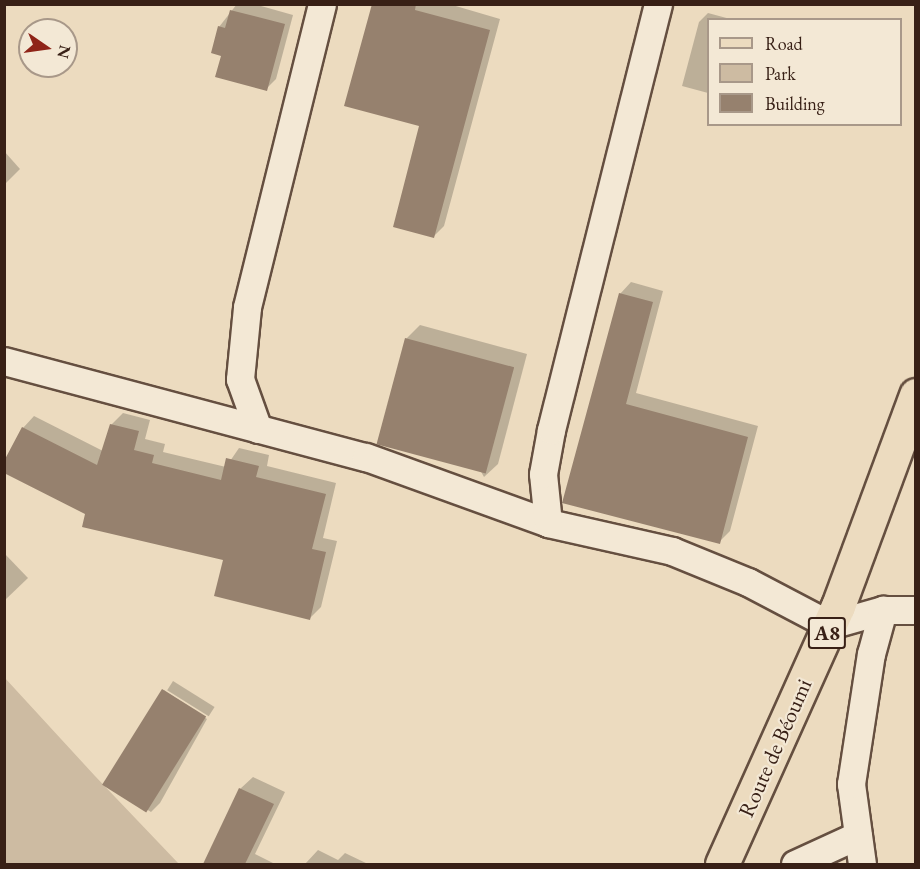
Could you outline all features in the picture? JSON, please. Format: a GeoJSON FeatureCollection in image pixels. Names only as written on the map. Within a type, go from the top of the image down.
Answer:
{"type":"FeatureCollection","features":[{"type":"Feature","properties":{"kind":"main road","name":"Route de Béoumi"},"geometry":{"type":"LineString","coordinates":[[722,864],[830,625],[915,395]]}},
{"type":"Feature","properties":{"kind":"street"},"geometry":{"type":"LineString","coordinates":[[258,429],[240,379],[247,308],[322,4]]}},
{"type":"Feature","properties":{"kind":"street"},"geometry":{"type":"LineString","coordinates":[[548,522],[543,474],[551,430],[658,4]]}},
{"type":"Feature","properties":{"kind":"street"},"geometry":{"type":"LineString","coordinates":[[4,362],[366,457],[548,522],[672,551],[748,582],[830,625],[883,610],[915,610]]}},
{"type":"Feature","properties":{"kind":"street"},"geometry":{"type":"LineString","coordinates":[[862,864],[851,784],[871,654],[883,610]]}},
{"type":"Feature","properties":{"kind":"street"},"geometry":{"type":"LineString","coordinates":[[795,864],[858,835]]}},
{"type":"Feature","properties":{"kind":"green space"},"geometry":{"type":"Polygon","coordinates":[[[4,677],[95,776],[179,864],[5,864],[4,677]]]}},
{"type":"Feature","properties":{"kind":"building"},"geometry":{"type":"Polygon","coordinates":[[[372,4],[416,4],[415,10],[490,30],[434,238],[393,227],[419,126],[344,106],[372,4]]]}},
{"type":"Feature","properties":{"kind":"building"},"geometry":{"type":"Polygon","coordinates":[[[230,10],[285,24],[267,91],[215,77],[221,56],[211,53],[218,26],[225,28],[230,10]]]}},
{"type":"Feature","properties":{"kind":"building"},"geometry":{"type":"Polygon","coordinates":[[[619,293],[653,302],[626,404],[748,437],[720,544],[562,503],[619,293]]]}},
{"type":"Feature","properties":{"kind":"building"},"geometry":{"type":"Polygon","coordinates":[[[405,338],[514,367],[486,473],[377,444],[405,338]]]}},
{"type":"Feature","properties":{"kind":"building"},"geometry":{"type":"Polygon","coordinates":[[[110,424],[139,431],[134,450],[154,455],[152,463],[221,480],[226,458],[259,466],[256,477],[326,494],[312,549],[326,552],[310,620],[214,596],[223,560],[82,527],[85,514],[4,473],[4,461],[22,427],[97,465],[110,424]]]}},
{"type":"Feature","properties":{"kind":"building"},"geometry":{"type":"Polygon","coordinates":[[[162,689],[206,717],[146,812],[102,785],[162,689]]]}},
{"type":"Feature","properties":{"kind":"building"},"geometry":{"type":"Polygon","coordinates":[[[239,788],[274,804],[245,864],[203,864],[239,788]]]}}]}
